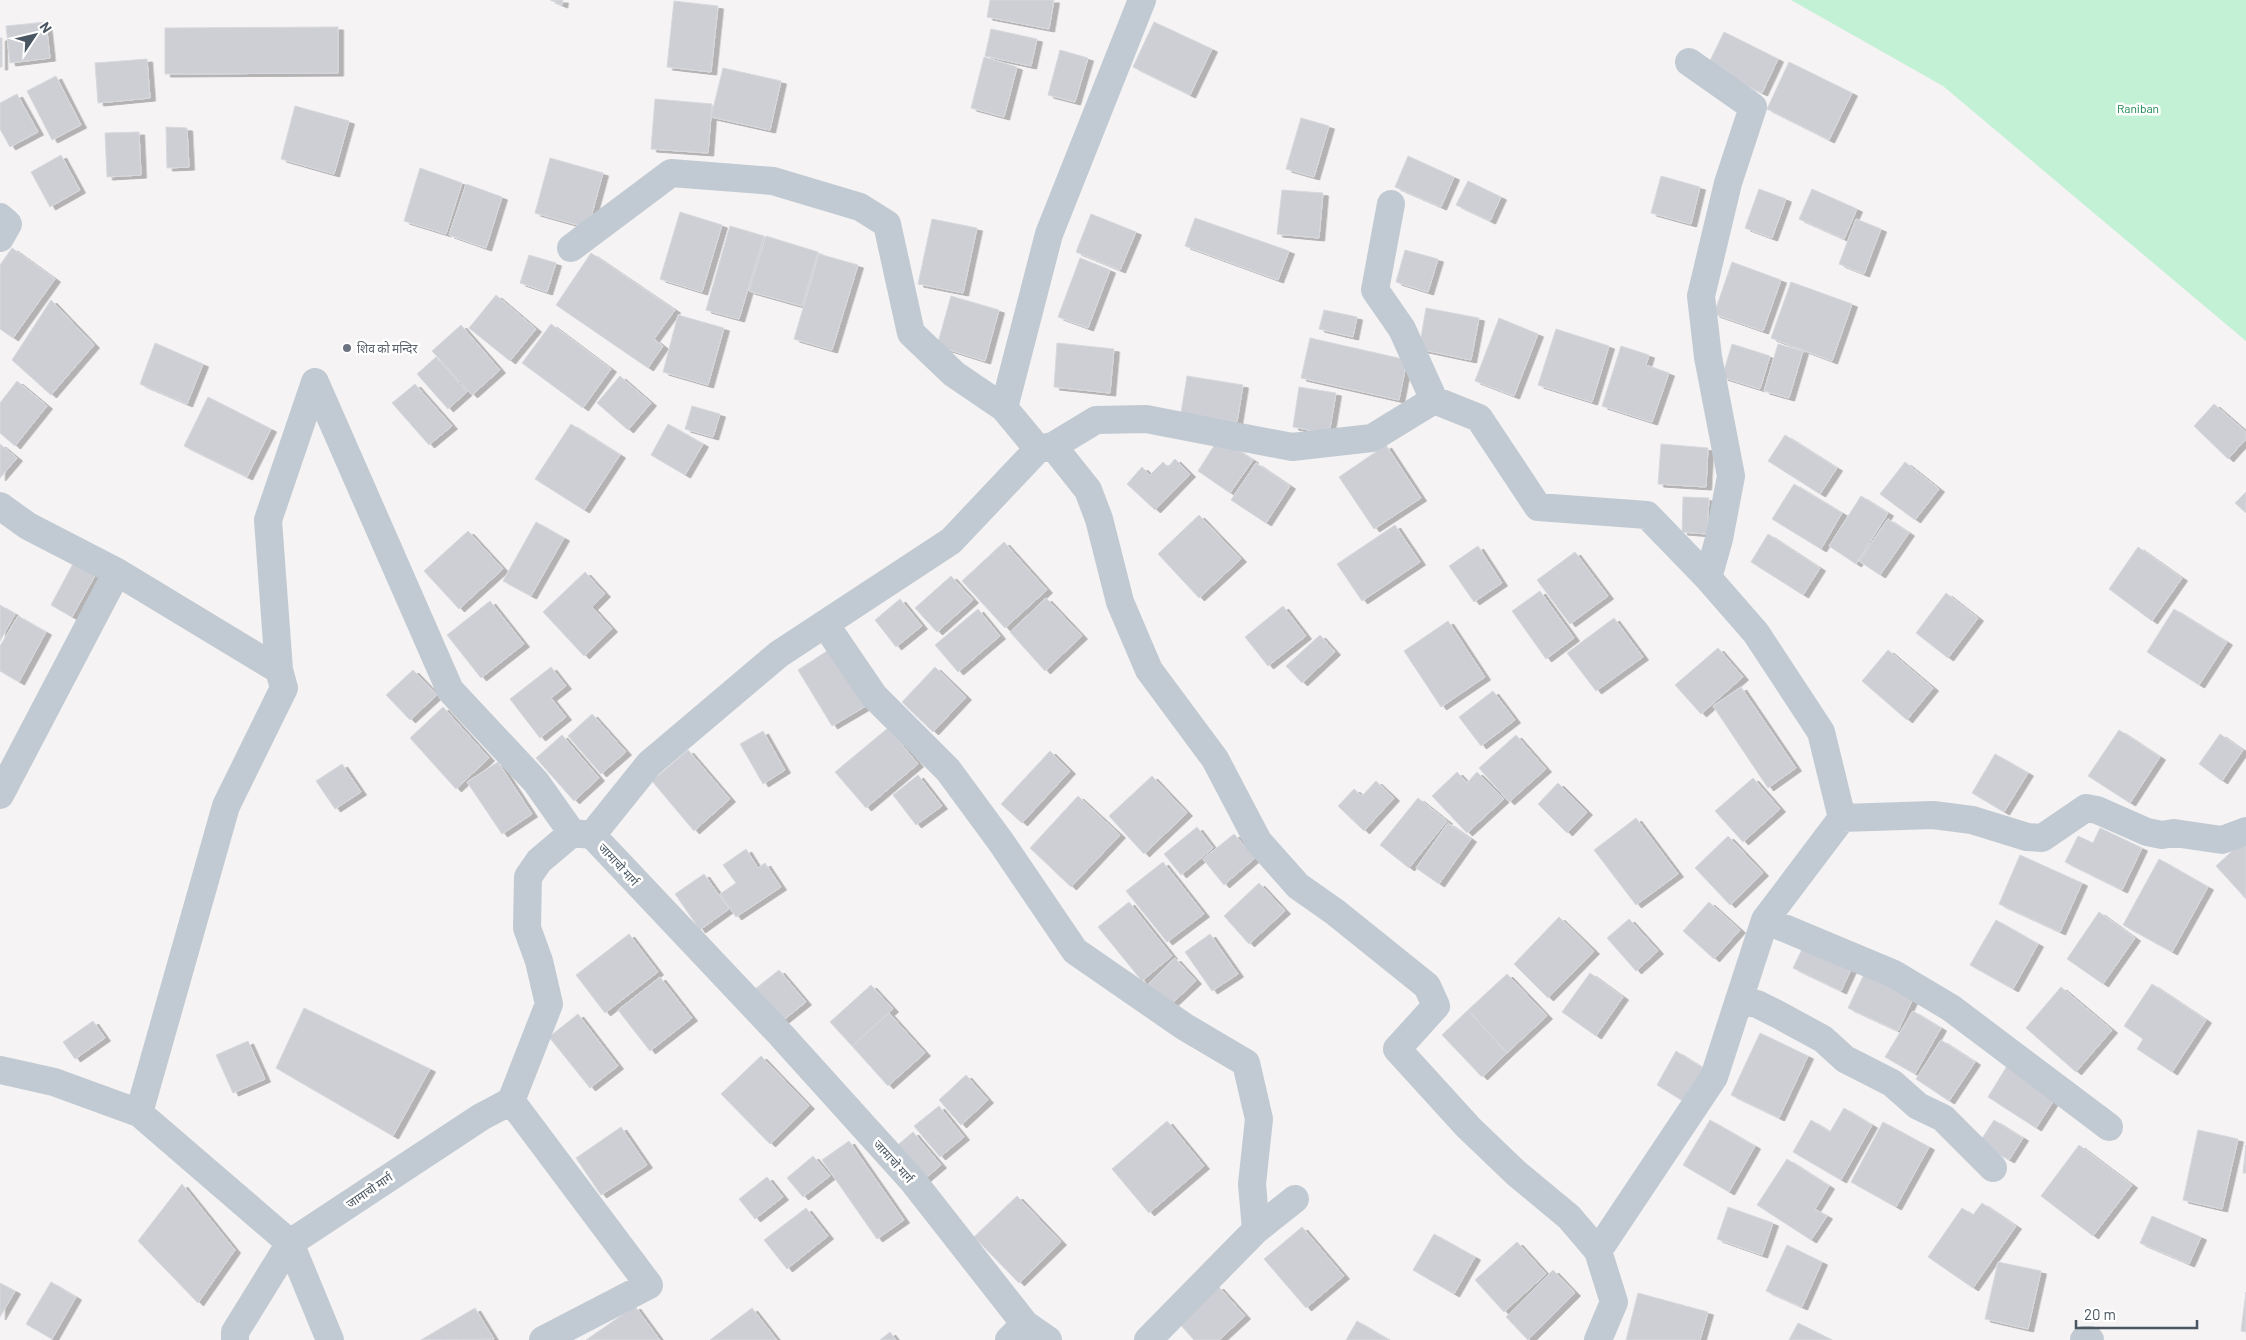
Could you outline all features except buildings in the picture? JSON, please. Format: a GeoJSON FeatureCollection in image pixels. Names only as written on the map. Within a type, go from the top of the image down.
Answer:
{"type":"FeatureCollection","features":[{"type":"Feature","properties":{"kind":"street"},"geometry":{"type":"LineString","coordinates":[[1004,408],[1049,234],[1142,0]]}},
{"type":"Feature","properties":{"kind":"street"},"geometry":{"type":"LineString","coordinates":[[1689,62],[1753,106],[1728,183],[1701,296],[1708,357],[1731,476],[1720,539],[1708,578]]}},
{"type":"Feature","properties":{"kind":"street"},"geometry":{"type":"LineString","coordinates":[[571,248],[671,173],[773,181],[860,207],[888,224],[911,333],[954,374],[1004,408],[1088,490],[1099,519],[1120,602],[1149,670],[1215,759],[1258,841],[1298,886],[1335,912],[1427,986],[1436,1006],[1397,1049],[1468,1127],[1569,1218],[1598,1251],[1614,1302],[1598,1340]]}},
{"type":"Feature","properties":{"kind":"street"},"geometry":{"type":"LineString","coordinates":[[1391,204],[1375,290],[1402,329],[1434,400],[1479,418],[1538,507],[1647,515],[1708,578],[1756,632],[1821,732],[1842,818]]}},
{"type":"Feature","properties":{"kind":"street"},"geometry":{"type":"LineString","coordinates":[[0,217],[8,224],[0,238]]}},
{"type":"Feature","properties":{"kind":"street","name":"जामाचो मार्ग"},"geometry":{"type":"LineString","coordinates":[[279,670],[268,520],[315,382],[450,690],[582,834],[781,1035],[912,1180],[1017,1332],[1048,1340]]}},
{"type":"Feature","properties":{"kind":"street"},"geometry":{"type":"LineString","coordinates":[[543,1340],[649,1285],[511,1101],[549,1004],[539,961],[527,928],[528,877],[539,861],[582,834],[649,764],[778,654],[951,541],[1046,448],[1096,420],[1146,419],[1292,447],[1372,438],[1434,400]]}},
{"type":"Feature","properties":{"kind":"street"},"geometry":{"type":"LineString","coordinates":[[0,506],[28,526],[117,572],[279,670],[284,688],[226,806],[139,1113]]}},
{"type":"Feature","properties":{"kind":"street"},"geometry":{"type":"LineString","coordinates":[[0,795],[117,572]]}},
{"type":"Feature","properties":{"kind":"street"},"geometry":{"type":"LineString","coordinates":[[824,624],[874,696],[948,770],[1001,842],[1075,951],[1185,1026],[1246,1063],[1259,1119],[1252,1184],[1256,1230]]}},
{"type":"Feature","properties":{"kind":"street"},"geometry":{"type":"LineString","coordinates":[[1842,818],[1934,815],[1972,820],[2027,837],[2042,838],[2086,808],[2097,810],[2147,832],[2162,835],[2174,833],[2222,840],[2246,831]]}},
{"type":"Feature","properties":{"kind":"street"},"geometry":{"type":"LineString","coordinates":[[1598,1251],[1714,1077],[1765,920],[1842,818]]}},
{"type":"Feature","properties":{"kind":"street"},"geometry":{"type":"LineString","coordinates":[[1765,920],[1894,974],[1950,1008],[2109,1127]]}},
{"type":"Feature","properties":{"kind":"street"},"geometry":{"type":"LineString","coordinates":[[1739,1001],[1756,1004],[1779,1015],[1823,1039],[1845,1059],[1892,1083],[1918,1106],[1943,1118],[1993,1168]]}},
{"type":"Feature","properties":{"kind":"street"},"geometry":{"type":"LineString","coordinates":[[0,1070],[54,1082],[139,1113],[290,1242],[330,1340]]}},
{"type":"Feature","properties":{"kind":"street","name":"जामाचो मार्ग"},"geometry":{"type":"LineString","coordinates":[[235,1340],[235,1332],[290,1242],[472,1123],[511,1101]]}},
{"type":"Feature","properties":{"kind":"street"},"geometry":{"type":"LineString","coordinates":[[1148,1340],[1256,1230],[1295,1199]]}},
{"type":"Feature","properties":{"kind":"street"},"geometry":{"type":"LineString","coordinates":[[2084,1340],[2090,1340]]}},
{"type":"Feature","properties":{"kind":"green space","name":"Raniban"},"geometry":{"type":"Polygon","coordinates":[[[1791,0],[2246,0],[2246,341],[1943,86],[1791,0]]]}},
{"type":"Feature","properties":{"kind":"place","name":"शिव को मन्दिर"},"geometry":{"type":"Point","coordinates":[347,348]}}]}
